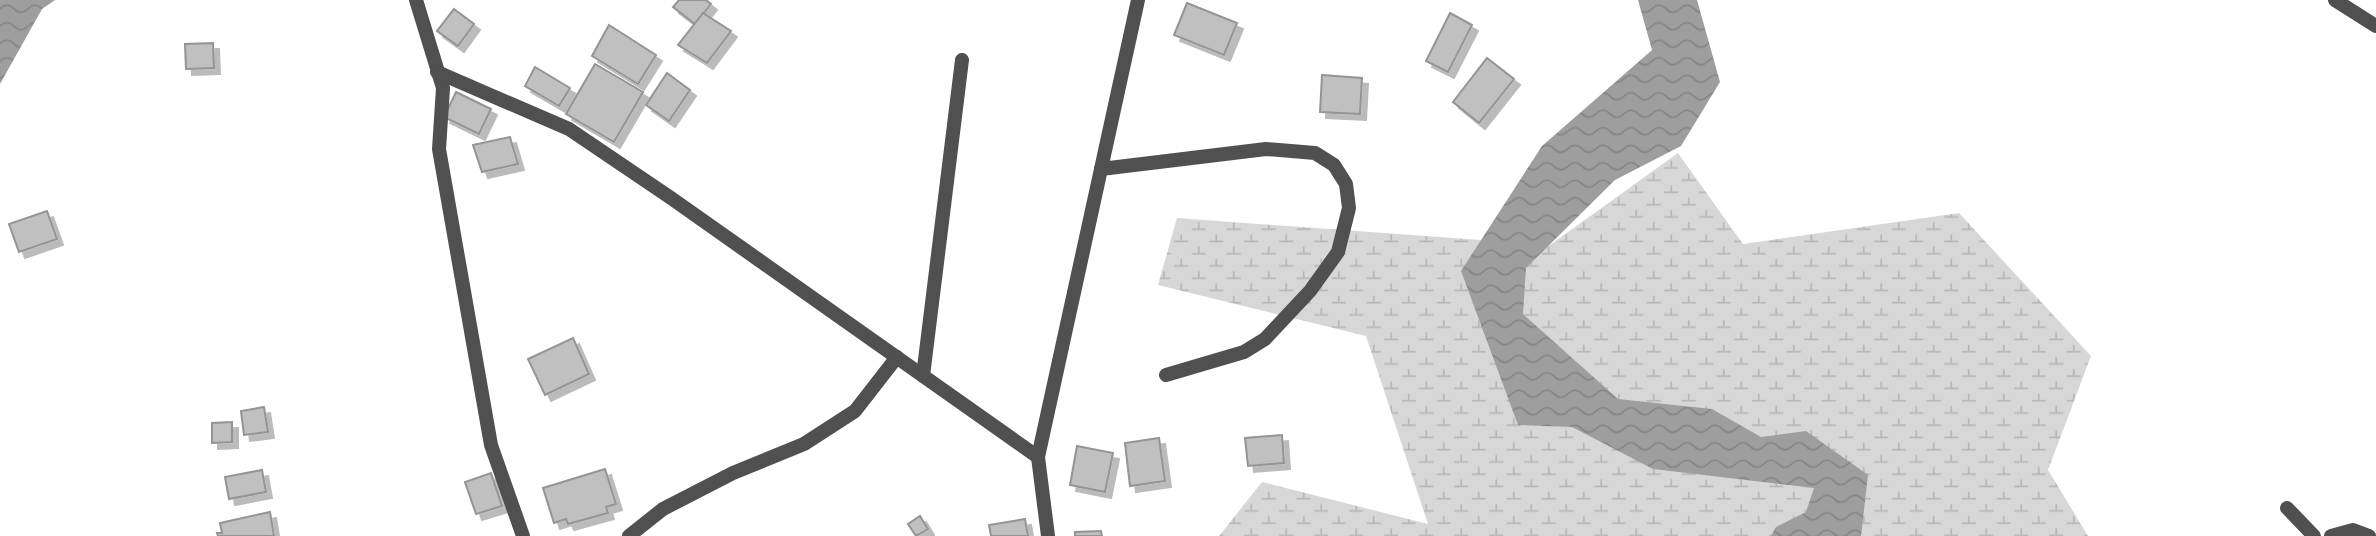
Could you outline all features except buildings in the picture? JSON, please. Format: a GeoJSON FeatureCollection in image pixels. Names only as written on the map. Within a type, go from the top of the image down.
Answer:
{"type":"FeatureCollection","features":[{"type":"Feature","properties":{"kind":"street"},"geometry":{"type":"LineString","coordinates":[[416,0],[443,88],[439,149],[491,445],[523,536]]}},
{"type":"Feature","properties":{"kind":"street"},"geometry":{"type":"LineString","coordinates":[[1048,536],[1038,457],[1138,0]]}},
{"type":"Feature","properties":{"kind":"street"},"geometry":{"type":"LineString","coordinates":[[2335,0],[2376,26]]}},
{"type":"Feature","properties":{"kind":"street"},"geometry":{"type":"LineString","coordinates":[[923,376],[962,60]]}},
{"type":"Feature","properties":{"kind":"street"},"geometry":{"type":"LineString","coordinates":[[437,72],[569,130],[1038,457]]}},
{"type":"Feature","properties":{"kind":"street"},"geometry":{"type":"LineString","coordinates":[[1101,169],[1266,149],[1315,153],[1335,165],[1346,184],[1349,208],[1338,252],[1310,291],[1265,339],[1244,352],[1166,375]]}},
{"type":"Feature","properties":{"kind":"street"},"geometry":{"type":"LineString","coordinates":[[629,536],[663,509],[733,473],[804,444],[855,411],[897,357]]}},
{"type":"Feature","properties":{"kind":"street"},"geometry":{"type":"LineString","coordinates":[[2287,508],[2314,536]]}},
{"type":"Feature","properties":{"kind":"street"},"geometry":{"type":"LineString","coordinates":[[2331,536],[2353,530],[2369,536]]}},
{"type":"Feature","properties":{"kind":"green space"},"geometry":{"type":"Polygon","coordinates":[[[1678,153],[1743,244],[1959,213],[2091,356],[2048,470],[2088,536],[1219,536],[1262,482],[1428,524],[1366,336],[1158,285],[1177,218],[1550,245],[1678,153]]]}},
{"type":"Feature","properties":{"kind":"water"},"geometry":{"type":"Polygon","coordinates":[[[0,0],[55,0],[42,9],[0,84],[0,0]]]}},
{"type":"Feature","properties":{"kind":"water"},"geometry":{"type":"Polygon","coordinates":[[[1638,0],[1697,0],[1720,82],[1681,146],[1615,180],[1526,268],[1523,314],[1618,399],[1712,409],[1761,437],[1806,431],[1868,475],[1861,536],[1771,536],[1776,527],[1806,512],[1814,488],[1653,469],[1572,427],[1518,425],[1461,271],[1542,146],[1652,50],[1638,0]]]}}]}
